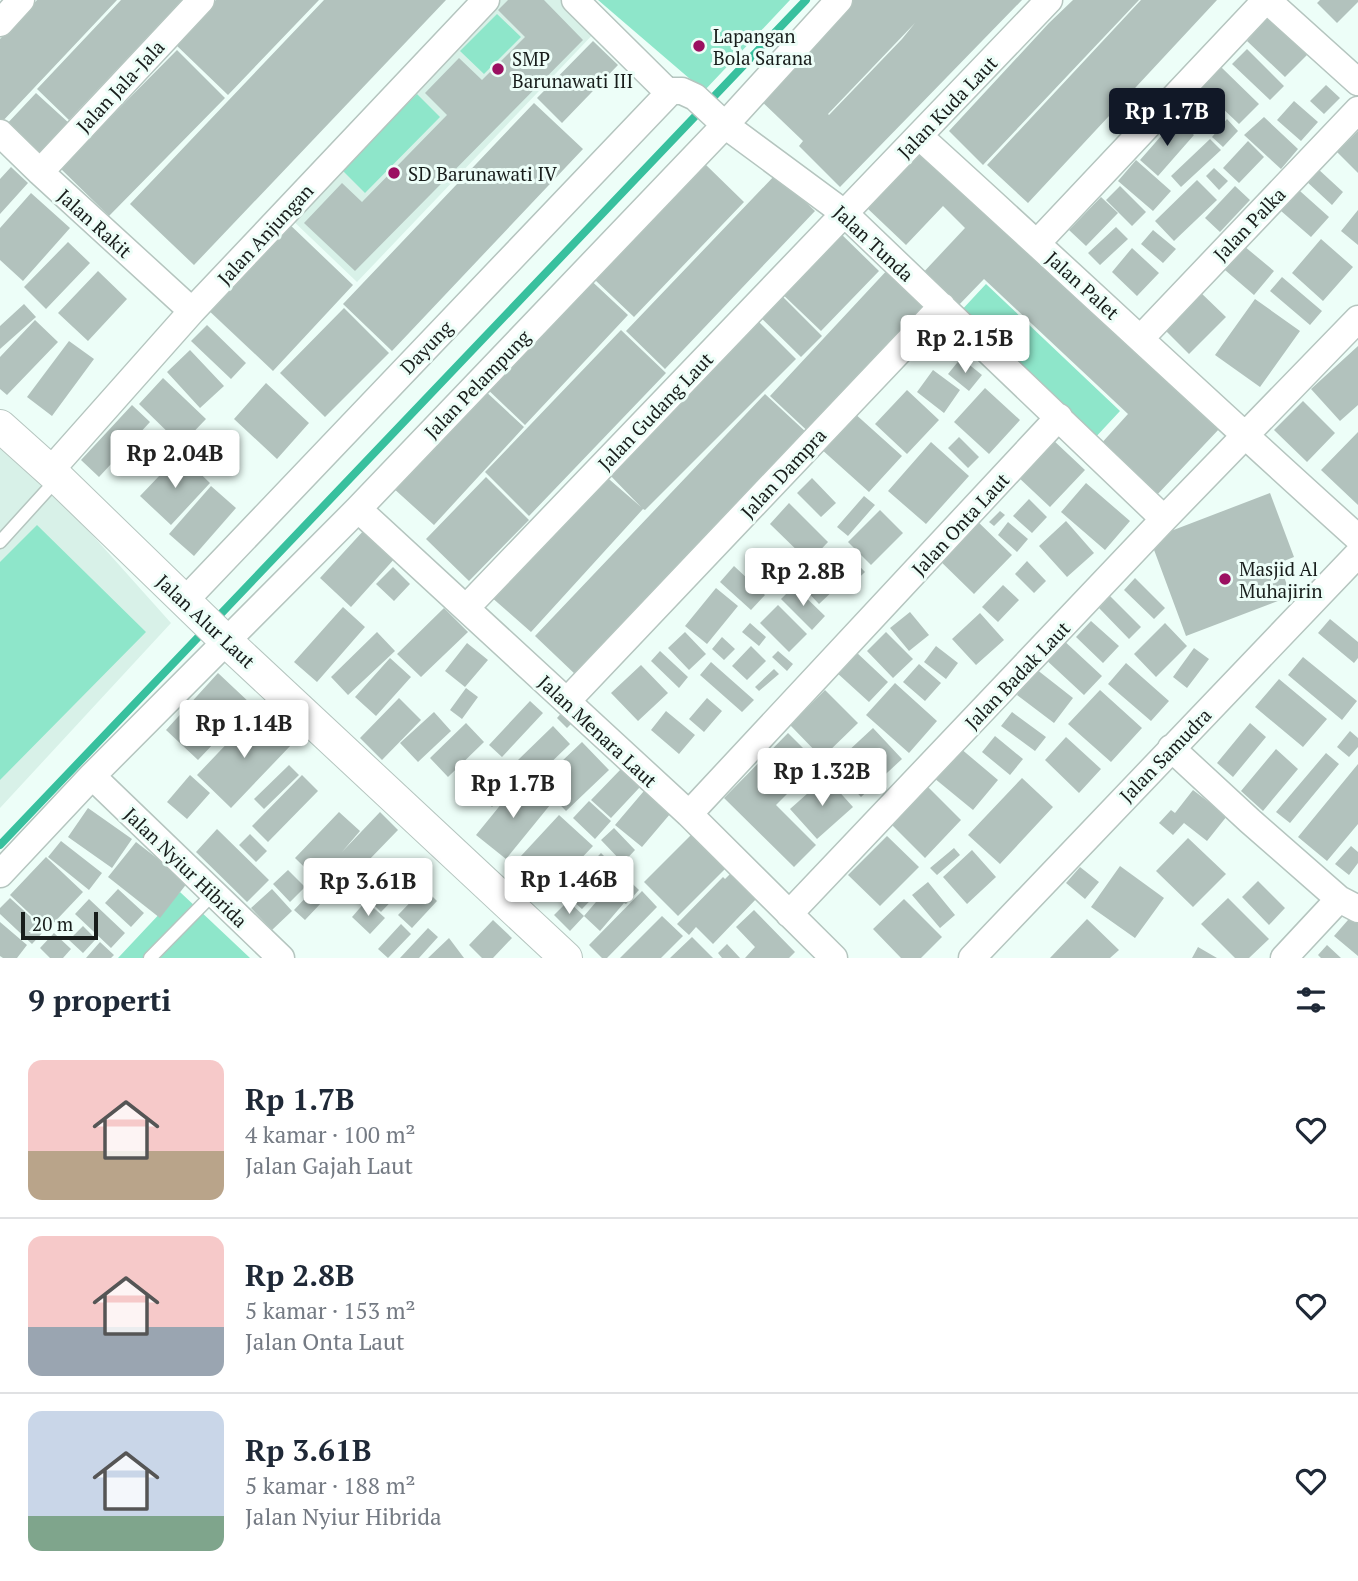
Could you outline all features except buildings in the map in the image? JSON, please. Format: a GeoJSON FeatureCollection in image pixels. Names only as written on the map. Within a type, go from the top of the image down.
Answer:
{"type":"FeatureCollection","features":[{"type":"Feature","properties":{"kind":"street"},"geometry":{"type":"LineString","coordinates":[[0,23],[21,0]]}},
{"type":"Feature","properties":{"kind":"street","name":"Jalan Jala-Jala"},"geometry":{"type":"LineString","coordinates":[[40,172],[201,0]]}},
{"type":"Feature","properties":{"kind":"street","name":"Jalan Anjungan"},"geometry":{"type":"LineString","coordinates":[[54,475],[192,311],[486,0]]}},
{"type":"Feature","properties":{"kind":"street","name":"Jalan Tunda"},"geometry":{"type":"LineString","coordinates":[[575,0],[700,107],[844,213],[1164,519]]}},
{"type":"Feature","properties":{"kind":"street"},"geometry":{"type":"LineString","coordinates":[[700,107],[839,0]]}},
{"type":"Feature","properties":{"kind":"street","name":"Jalan Kuda Laut"},"geometry":{"type":"LineString","coordinates":[[844,213],[1049,0]]}},
{"type":"Feature","properties":{"kind":"street"},"geometry":{"type":"LineString","coordinates":[[1037,243],[1266,0],[1358,82]]}},
{"type":"Feature","properties":{"kind":"street","name":"Jalan Pelampung"},"geometry":{"type":"LineString","coordinates":[[0,874],[92,776],[358,509],[700,107]]}},
{"type":"Feature","properties":{"kind":"street","name":"Dayung"},"geometry":{"type":"LineString","coordinates":[[186,602],[195,590],[700,107]]}},
{"type":"Feature","properties":{"kind":"street","name":"Jalan Palka"},"geometry":{"type":"LineString","coordinates":[[1141,338],[1358,110]]}},
{"type":"Feature","properties":{"kind":"street","name":"Jalan Rakit"},"geometry":{"type":"LineString","coordinates":[[0,133],[192,311]]}},
{"type":"Feature","properties":{"kind":"street","name":"Jalan Palet"},"geometry":{"type":"LineString","coordinates":[[919,136],[1358,538]]}},
{"type":"Feature","properties":{"kind":"street","name":"Jalan Gudang Laut"},"geometry":{"type":"LineString","coordinates":[[466,608],[844,213]]}},
{"type":"Feature","properties":{"kind":"street","name":"Jalan Dampra"},"geometry":{"type":"LineString","coordinates":[[567,701],[942,306]]}},
{"type":"Feature","properties":{"kind":"street","name":"Jalan Badak Laut"},"geometry":{"type":"LineString","coordinates":[[789,914],[1358,319]]}},
{"type":"Feature","properties":{"kind":"street","name":"Jalan Onta Laut"},"geometry":{"type":"LineString","coordinates":[[689,814],[1059,417]]}},
{"type":"Feature","properties":{"kind":"street","name":"Jalan Alur Laut"},"geometry":{"type":"LineString","coordinates":[[0,426],[566,958]]}},
{"type":"Feature","properties":{"kind":"street","name":"Jalan Menara Laut"},"geometry":{"type":"LineString","coordinates":[[358,509],[689,814],[834,958]]}},
{"type":"Feature","properties":{"kind":"street","name":"Jalan Samudra"},"geometry":{"type":"LineString","coordinates":[[972,958],[1358,554]]}},
{"type":"Feature","properties":{"kind":"street"},"geometry":{"type":"LineString","coordinates":[[1171,748],[1250,821],[1348,904],[1284,958]]}},
{"type":"Feature","properties":{"kind":"street","name":"Jalan Nyiur Hibrida"},"geometry":{"type":"LineString","coordinates":[[92,776],[281,958]]}},
{"type":"Feature","properties":{"kind":"lane"},"geometry":{"type":"LineString","coordinates":[[0,542],[54,475]]}},
{"type":"Feature","properties":{"kind":"lane"},"geometry":{"type":"LineString","coordinates":[[150,958],[214,893]]}},
{"type":"Feature","properties":{"kind":"shaded area","name":"SD Barunawati IV"},"geometry":{"type":"Polygon","coordinates":[[[490,0],[568,0],[598,29],[357,282],[287,215],[490,0]]]}},
{"type":"Feature","properties":{"kind":"shaded area"},"geometry":{"type":"Polygon","coordinates":[[[0,441],[44,481],[171,623],[0,808],[0,441]]]}},
{"type":"Feature","properties":{"kind":"green space","name":"Lapangan Bola Sarana"},"geometry":{"type":"Polygon","coordinates":[[[598,0],[790,0],[704,91],[598,0]]]}},
{"type":"Feature","properties":{"kind":"green space"},"geometry":{"type":"Polygon","coordinates":[[[497,14],[521,37],[484,74],[460,51],[497,14]]]}},
{"type":"Feature","properties":{"kind":"green space"},"geometry":{"type":"Polygon","coordinates":[[[417,94],[440,117],[365,193],[342,170],[417,94]]]}},
{"type":"Feature","properties":{"kind":"green space"},"geometry":{"type":"Polygon","coordinates":[[[986,284],[1120,411],[1093,440],[959,313],[986,284]]]}},
{"type":"Feature","properties":{"kind":"green space"},"geometry":{"type":"Polygon","coordinates":[[[37,525],[146,632],[0,780],[0,562],[37,525]]]}},
{"type":"Feature","properties":{"kind":"green space"},"geometry":{"type":"Polygon","coordinates":[[[180,892],[250,958],[118,958],[180,892]]]}},
{"type":"Feature","properties":{"kind":"waterway"},"geometry":{"type":"LineString","coordinates":[[214,621],[806,0]]}},
{"type":"Feature","properties":{"kind":"waterway"},"geometry":{"type":"LineString","coordinates":[[0,845],[205,630]]}},
{"type":"Feature","properties":{"kind":"place","name":"Lapangan Bola Sarana"},"geometry":{"type":"Point","coordinates":[699,46]}},
{"type":"Feature","properties":{"kind":"place","name":"SMP Barunawati III"},"geometry":{"type":"Point","coordinates":[498,69]}},
{"type":"Feature","properties":{"kind":"place","name":"SD Barunawati IV"},"geometry":{"type":"Point","coordinates":[394,173]}},
{"type":"Feature","properties":{"kind":"place","name":"Masjid Al Muhajirin"},"geometry":{"type":"Point","coordinates":[1225,579]}}]}
